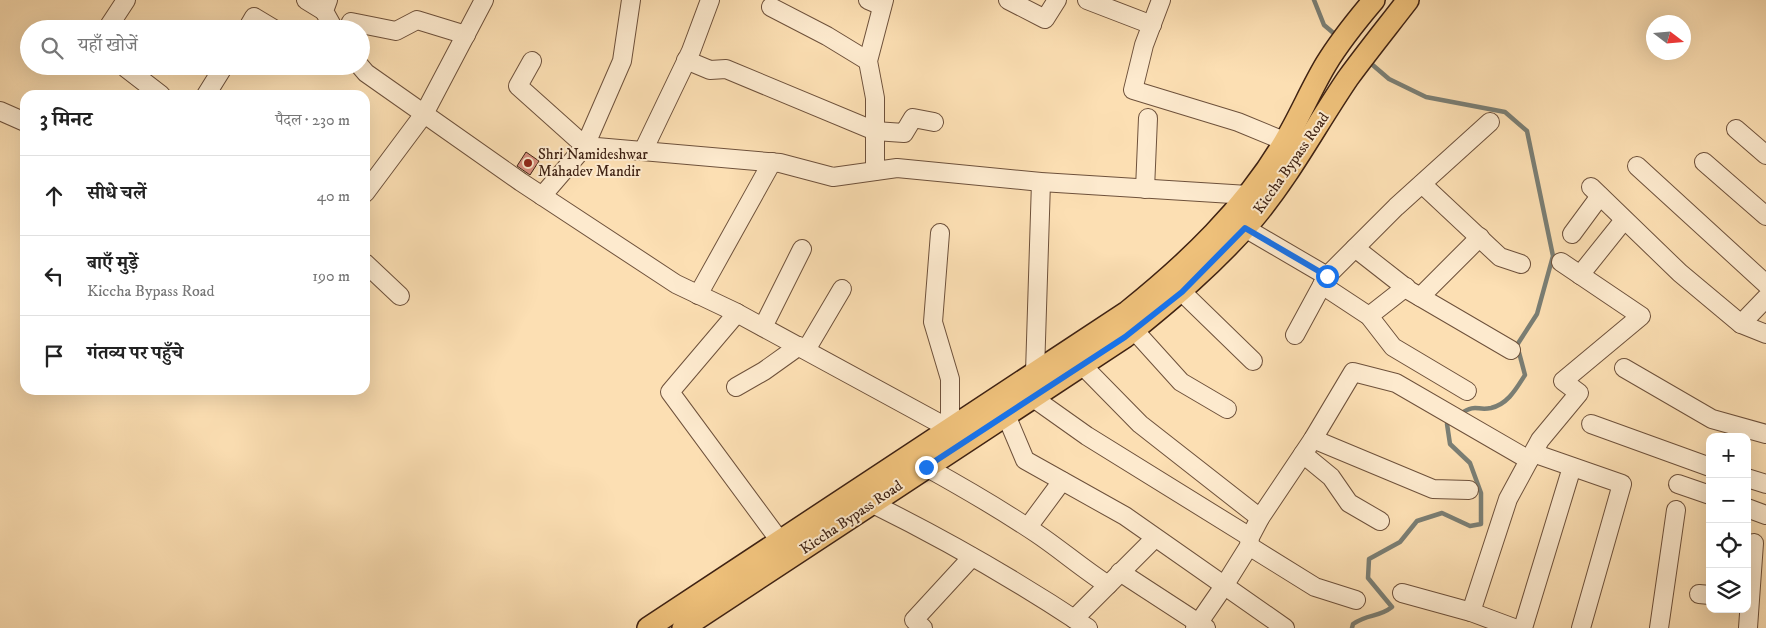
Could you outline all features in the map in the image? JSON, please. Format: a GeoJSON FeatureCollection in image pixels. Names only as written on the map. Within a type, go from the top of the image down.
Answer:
{"type":"FeatureCollection","features":[{"type":"Feature","properties":{"kind":"main road","name":"Kiccha Bypass Road"},"geometry":{"type":"LineString","coordinates":[[689,616],[867,495],[926,467],[955,437],[1006,415],[1134,330],[1183,282],[1245,228],[1294,166],[1348,79],[1408,0]]}},
{"type":"Feature","properties":{"kind":"main road"},"geometry":{"type":"LineString","coordinates":[[657,626],[689,616],[780,541],[867,495],[955,437],[1035,372],[1127,312],[1183,282],[1208,241],[1248,195],[1284,142],[1327,63],[1367,8]]}},
{"type":"Feature","properties":{"kind":"street"},"geometry":{"type":"LineString","coordinates":[[113,20],[126,0]]}},
{"type":"Feature","properties":{"kind":"street"},"geometry":{"type":"LineString","coordinates":[[306,0],[326,5],[331,20]]}},
{"type":"Feature","properties":{"kind":"street"},"geometry":{"type":"LineString","coordinates":[[370,181],[424,114],[484,0]]}},
{"type":"Feature","properties":{"kind":"street"},"geometry":{"type":"LineString","coordinates":[[542,196],[585,146],[622,61],[631,0]]}},
{"type":"Feature","properties":{"kind":"street"},"geometry":{"type":"LineString","coordinates":[[643,151],[686,60],[710,0]]}},
{"type":"Feature","properties":{"kind":"street"},"geometry":{"type":"LineString","coordinates":[[1008,0],[1045,19],[1057,0]]}},
{"type":"Feature","properties":{"kind":"street"},"geometry":{"type":"LineString","coordinates":[[1088,0],[1152,25]]}},
{"type":"Feature","properties":{"kind":"street"},"geometry":{"type":"LineString","coordinates":[[1161,0],[1133,90],[1238,122],[1284,142]]}},
{"type":"Feature","properties":{"kind":"street"},"geometry":{"type":"LineString","coordinates":[[875,171],[875,98],[868,61],[878,2]]}},
{"type":"Feature","properties":{"kind":"street"},"geometry":{"type":"LineString","coordinates":[[771,7],[828,36],[868,61]]}},
{"type":"Feature","properties":{"kind":"street"},"geometry":{"type":"LineString","coordinates":[[370,26],[396,31],[417,20],[466,34]]}},
{"type":"Feature","properties":{"kind":"street"},"geometry":{"type":"LineString","coordinates":[[532,60],[518,86],[585,146],[772,162],[833,177],[897,168],[1042,182],[1248,195]]}},
{"type":"Feature","properties":{"kind":"street"},"geometry":{"type":"LineString","coordinates":[[686,60],[710,70],[726,69],[875,131],[904,133],[914,118],[934,122]]}},
{"type":"Feature","properties":{"kind":"street"},"geometry":{"type":"LineString","coordinates":[[135,75],[155,90]]}},
{"type":"Feature","properties":{"kind":"street"},"geometry":{"type":"LineString","coordinates":[[209,90],[218,75]]}},
{"type":"Feature","properties":{"kind":"street"},"geometry":{"type":"LineString","coordinates":[[369,75],[542,196],[676,284],[763,326],[955,437]]}},
{"type":"Feature","properties":{"kind":"street"},"geometry":{"type":"LineString","coordinates":[[0,111],[20,120]]}},
{"type":"Feature","properties":{"kind":"street"},"geometry":{"type":"LineString","coordinates":[[1144,189],[1148,118]]}},
{"type":"Feature","properties":{"kind":"street"},"geometry":{"type":"LineString","coordinates":[[1295,335],[1324,281],[1355,248],[1490,122]]}},
{"type":"Feature","properties":{"kind":"street"},"geometry":{"type":"LineString","coordinates":[[1736,129],[1766,155]]}},
{"type":"Feature","properties":{"kind":"street"},"geometry":{"type":"LineString","coordinates":[[698,295],[772,162]]}},
{"type":"Feature","properties":{"kind":"street"},"geometry":{"type":"LineString","coordinates":[[1704,162],[1766,216]]}},
{"type":"Feature","properties":{"kind":"street"},"geometry":{"type":"LineString","coordinates":[[1638,166],[1766,284]]}},
{"type":"Feature","properties":{"kind":"street"},"geometry":{"type":"LineString","coordinates":[[1035,372],[1042,182]]}},
{"type":"Feature","properties":{"kind":"street"},"geometry":{"type":"LineString","coordinates":[[1422,184],[1480,236],[1500,257],[1520,264]]}},
{"type":"Feature","properties":{"kind":"street"},"geometry":{"type":"LineString","coordinates":[[1572,234],[1596,192],[1680,273],[1741,324],[1766,334]]}},
{"type":"Feature","properties":{"kind":"street"},"geometry":{"type":"LineString","coordinates":[[1580,275],[1624,220]]}},
{"type":"Feature","properties":{"kind":"street"},"geometry":{"type":"LineString","coordinates":[[1245,228],[1324,281],[1369,316],[1393,347],[1467,391]]}},
{"type":"Feature","properties":{"kind":"street"},"geometry":{"type":"LineString","coordinates":[[940,233],[933,322],[950,379],[955,437]]}},
{"type":"Feature","properties":{"kind":"street"},"geometry":{"type":"LineString","coordinates":[[1420,297],[1480,236]]}},
{"type":"Feature","properties":{"kind":"street"},"geometry":{"type":"LineString","coordinates":[[1355,248],[1420,297],[1510,350]]}},
{"type":"Feature","properties":{"kind":"street"},"geometry":{"type":"LineString","coordinates":[[763,326],[802,249]]}},
{"type":"Feature","properties":{"kind":"street"},"geometry":{"type":"LineString","coordinates":[[1472,612],[1508,499],[1540,440],[1579,393],[1563,381],[1641,316],[1561,262]]}},
{"type":"Feature","properties":{"kind":"street"},"geometry":{"type":"LineString","coordinates":[[370,268],[400,296]]}},
{"type":"Feature","properties":{"kind":"street"},"geometry":{"type":"LineString","coordinates":[[1183,282],[1252,361]]}},
{"type":"Feature","properties":{"kind":"street"},"geometry":{"type":"LineString","coordinates":[[1369,316],[1406,287]]}},
{"type":"Feature","properties":{"kind":"street"},"geometry":{"type":"LineString","coordinates":[[736,387],[803,348],[842,290]]}},
{"type":"Feature","properties":{"kind":"street"},"geometry":{"type":"LineString","coordinates":[[1741,324],[1766,298]]}},
{"type":"Feature","properties":{"kind":"street"},"geometry":{"type":"LineString","coordinates":[[737,313],[670,392],[780,541]]}},
{"type":"Feature","properties":{"kind":"street"},"geometry":{"type":"LineString","coordinates":[[1134,330],[1181,382],[1226,409]]}},
{"type":"Feature","properties":{"kind":"street"},"geometry":{"type":"LineString","coordinates":[[1081,364],[1140,424],[1260,518]]}},
{"type":"Feature","properties":{"kind":"street"},"geometry":{"type":"LineString","coordinates":[[1624,368],[1712,419],[1766,434]]}},
{"type":"Feature","properties":{"kind":"street"},"geometry":{"type":"LineString","coordinates":[[926,467],[996,506],[1028,527],[1082,568],[1114,578],[1200,626],[1250,542],[1260,518],[1313,439],[1353,372],[1396,383],[1446,410],[1465,424],[1531,456],[1572,467],[1622,484],[1581,628]]}},
{"type":"Feature","properties":{"kind":"street"},"geometry":{"type":"LineString","coordinates":[[1032,397],[1087,436],[1250,542],[1315,587],[1356,600]]}},
{"type":"Feature","properties":{"kind":"street"},"geometry":{"type":"LineString","coordinates":[[1006,415],[1025,460],[1125,516],[1285,628]]}},
{"type":"Feature","properties":{"kind":"street"},"geometry":{"type":"LineString","coordinates":[[1591,424],[1706,466]]}},
{"type":"Feature","properties":{"kind":"street"},"geometry":{"type":"LineString","coordinates":[[1313,439],[1433,490],[1469,490]]}},
{"type":"Feature","properties":{"kind":"street"},"geometry":{"type":"LineString","coordinates":[[1303,454],[1331,478],[1349,503],[1380,521]]}},
{"type":"Feature","properties":{"kind":"street"},"geometry":{"type":"LineString","coordinates":[[1523,628],[1572,467]]}},
{"type":"Feature","properties":{"kind":"street"},"geometry":{"type":"LineString","coordinates":[[1751,479],[1766,484]]}},
{"type":"Feature","properties":{"kind":"street"},"geometry":{"type":"LineString","coordinates":[[1028,527],[1062,481]]}},
{"type":"Feature","properties":{"kind":"street"},"geometry":{"type":"LineString","coordinates":[[1678,484],[1706,494]]}},
{"type":"Feature","properties":{"kind":"street"},"geometry":{"type":"LineString","coordinates":[[867,495],[1081,623],[1114,578],[1156,538]]}},
{"type":"Feature","properties":{"kind":"street"},"geometry":{"type":"LineString","coordinates":[[1751,509],[1766,515]]}},
{"type":"Feature","properties":{"kind":"street"},"geometry":{"type":"LineString","coordinates":[[1659,628],[1676,510]]}},
{"type":"Feature","properties":{"kind":"street"},"geometry":{"type":"LineString","coordinates":[[1751,577],[1754,543]]}},
{"type":"Feature","properties":{"kind":"street"},"geometry":{"type":"LineString","coordinates":[[923,628],[914,620],[972,557]]}},
{"type":"Feature","properties":{"kind":"street"},"geometry":{"type":"LineString","coordinates":[[1402,593],[1472,612],[1514,628]]}},
{"type":"Feature","properties":{"kind":"street"},"geometry":{"type":"LineString","coordinates":[[1748,628],[1749,613]]}},
{"type":"Feature","properties":{"kind":"building","name":"Shri Namideshwar Mahadev Mandir"},"geometry":{"type":"Polygon","coordinates":[[[526,152],[539,161],[530,175],[517,166],[526,152]]]}},
{"type":"Feature","properties":{"kind":"waterway"},"geometry":{"type":"LineString","coordinates":[[1314,0],[1324,25],[1337,36]]}},
{"type":"Feature","properties":{"kind":"waterway"},"geometry":{"type":"LineString","coordinates":[[1368,61],[1389,79],[1426,97],[1505,112],[1527,131],[1553,256],[1537,314],[1517,345],[1525,375],[1511,395],[1502,403],[1486,409],[1473,408],[1460,414]]}},
{"type":"Feature","properties":{"kind":"waterway"},"geometry":{"type":"LineString","coordinates":[[1352,628],[1353,624],[1364,618],[1382,613],[1392,607],[1368,578],[1369,559],[1400,542],[1417,521],[1442,513],[1470,526],[1481,524],[1481,493],[1470,463],[1450,444],[1447,424],[1452,420]]}},
{"type":"Feature","properties":{"kind":"place","name":"Shri Namideshwar Mahadev Mandir"},"geometry":{"type":"Point","coordinates":[528,163]}},
{"type":"Feature","properties":{"kind":"route"},"geometry":{"type":"LineString","coordinates":[[926,467],[1125,337],[1182,292],[1221,255],[1245,228],[1327,276]]}}]}
